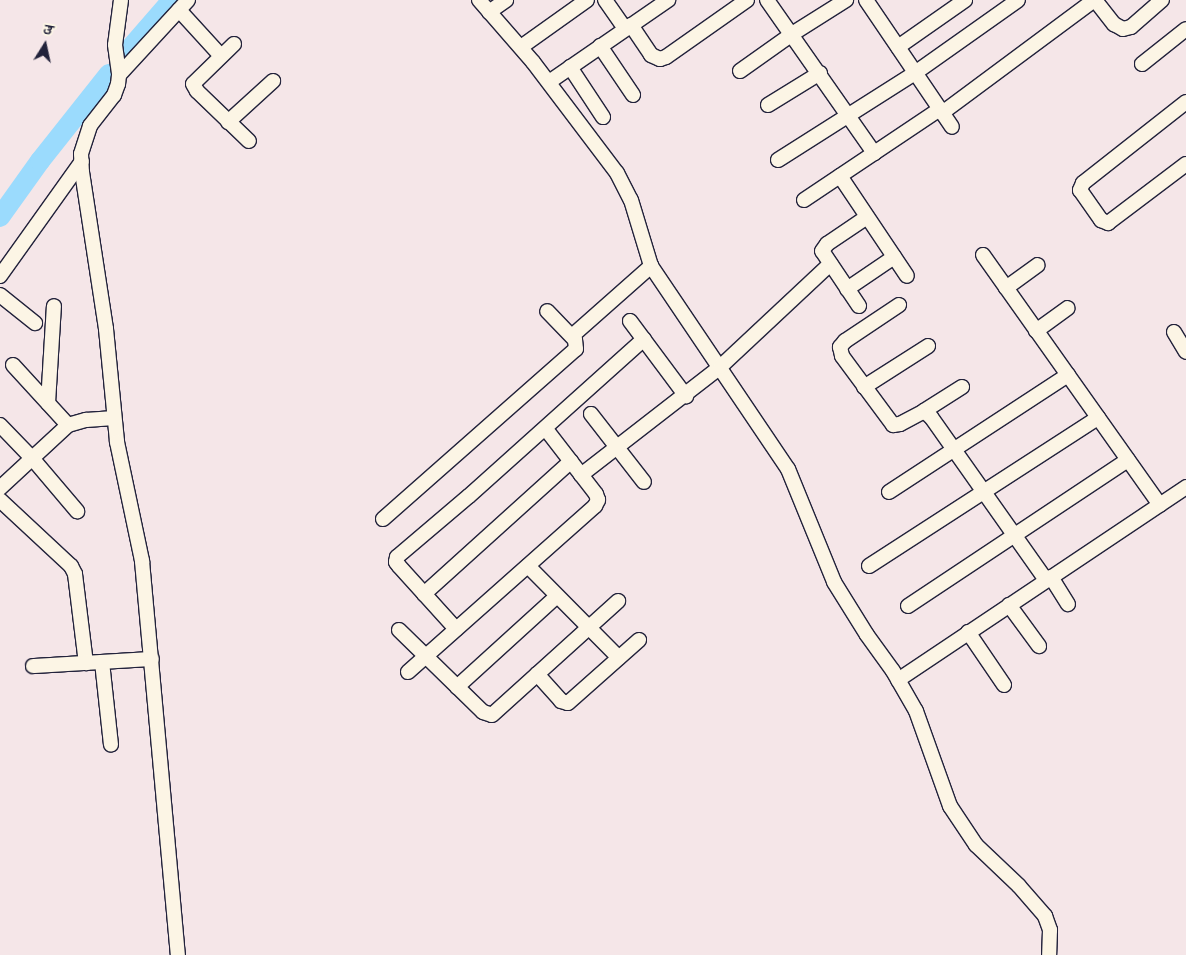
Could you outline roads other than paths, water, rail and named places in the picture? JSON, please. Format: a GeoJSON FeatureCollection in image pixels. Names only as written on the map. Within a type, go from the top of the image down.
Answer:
{"type":"FeatureCollection","features":[{"type":"Feature","properties":{"kind":"street"},"geometry":{"type":"LineString","coordinates":[[120,75],[115,45],[121,0]]}},
{"type":"Feature","properties":{"kind":"street"},"geometry":{"type":"LineString","coordinates":[[479,0],[521,47],[617,173],[631,200],[651,266],[788,469],[834,582],[916,711],[950,806],[962,827],[976,845],[1019,886],[1045,916],[1050,930],[1049,955]]}},
{"type":"Feature","properties":{"kind":"street"},"geometry":{"type":"LineString","coordinates":[[489,12],[506,0]]}},
{"type":"Feature","properties":{"kind":"street"},"geometry":{"type":"LineString","coordinates":[[521,47],[586,0]]}},
{"type":"Feature","properties":{"kind":"street"},"geometry":{"type":"LineString","coordinates":[[605,0],[651,55],[660,59],[666,57],[747,0]]}},
{"type":"Feature","properties":{"kind":"street"},"geometry":{"type":"LineString","coordinates":[[548,82],[668,0]]}},
{"type":"Feature","properties":{"kind":"street"},"geometry":{"type":"LineString","coordinates":[[767,0],[820,73],[874,153]]}},
{"type":"Feature","properties":{"kind":"street"},"geometry":{"type":"LineString","coordinates":[[740,71],[792,34],[846,0]]}},
{"type":"Feature","properties":{"kind":"street"},"geometry":{"type":"LineString","coordinates":[[898,47],[965,0]]}},
{"type":"Feature","properties":{"kind":"street"},"geometry":{"type":"LineString","coordinates":[[778,160],[915,73],[1018,0]]}},
{"type":"Feature","properties":{"kind":"street"},"geometry":{"type":"LineString","coordinates":[[804,200],[941,111],[1095,0],[1114,24],[1123,29],[1130,26],[1162,0]]}},
{"type":"Feature","properties":{"kind":"street"},"geometry":{"type":"LineString","coordinates":[[868,1],[952,127]]}},
{"type":"Feature","properties":{"kind":"street"},"geometry":{"type":"LineString","coordinates":[[178,955],[142,561],[114,418],[106,329],[82,161],[85,137],[90,126],[114,95],[120,75],[183,5],[221,56]]}},
{"type":"Feature","properties":{"kind":"street"},"geometry":{"type":"LineString","coordinates":[[1142,64],[1186,28]]}},
{"type":"Feature","properties":{"kind":"street"},"geometry":{"type":"LineString","coordinates":[[234,44],[193,84],[197,92],[249,141]]}},
{"type":"Feature","properties":{"kind":"street"},"geometry":{"type":"LineString","coordinates":[[600,46],[633,95]]}},
{"type":"Feature","properties":{"kind":"street"},"geometry":{"type":"LineString","coordinates":[[570,67],[603,117]]}},
{"type":"Feature","properties":{"kind":"street"},"geometry":{"type":"LineString","coordinates":[[768,105],[820,73]]}},
{"type":"Feature","properties":{"kind":"street"},"geometry":{"type":"LineString","coordinates":[[228,122],[273,81]]}},
{"type":"Feature","properties":{"kind":"street"},"geometry":{"type":"LineString","coordinates":[[1186,102],[1082,183],[1080,190],[1101,220],[1108,223],[1186,164]]}},
{"type":"Feature","properties":{"kind":"street"},"geometry":{"type":"LineString","coordinates":[[0,276],[82,161]]}},
{"type":"Feature","properties":{"kind":"street"},"geometry":{"type":"LineString","coordinates":[[840,176],[907,276]]}},
{"type":"Feature","properties":{"kind":"street"},"geometry":{"type":"LineString","coordinates":[[859,306],[822,251],[823,246],[867,217]]}},
{"type":"Feature","properties":{"kind":"street"},"geometry":{"type":"LineString","coordinates":[[983,255],[1160,505]]}},
{"type":"Feature","properties":{"kind":"street"},"geometry":{"type":"LineString","coordinates":[[847,289],[894,257]]}},
{"type":"Feature","properties":{"kind":"street"},"geometry":{"type":"LineString","coordinates":[[582,475],[686,396],[720,367],[830,264]]}},
{"type":"Feature","properties":{"kind":"street"},"geometry":{"type":"LineString","coordinates":[[1006,288],[1038,265]]}},
{"type":"Feature","properties":{"kind":"street"},"geometry":{"type":"LineString","coordinates":[[572,336],[651,266]]}},
{"type":"Feature","properties":{"kind":"street"},"geometry":{"type":"LineString","coordinates":[[0,295],[35,322]]}},
{"type":"Feature","properties":{"kind":"street"},"geometry":{"type":"LineString","coordinates":[[899,305],[840,346],[842,356],[893,425],[900,424],[924,412],[962,387]]}},
{"type":"Feature","properties":{"kind":"street"},"geometry":{"type":"LineString","coordinates":[[48,403],[54,306]]}},
{"type":"Feature","properties":{"kind":"street"},"geometry":{"type":"LineString","coordinates":[[1036,331],[1068,308]]}},
{"type":"Feature","properties":{"kind":"street"},"geometry":{"type":"LineString","coordinates":[[383,519],[570,355],[577,345],[572,336],[547,311]]}},
{"type":"Feature","properties":{"kind":"street"},"geometry":{"type":"LineString","coordinates":[[630,321],[686,396]]}},
{"type":"Feature","properties":{"kind":"street"},"geometry":{"type":"LineString","coordinates":[[1174,332],[1186,352]]}},
{"type":"Feature","properties":{"kind":"street"},"geometry":{"type":"LineString","coordinates":[[456,629],[399,566],[396,562],[397,557],[644,339]]}},
{"type":"Feature","properties":{"kind":"street"},"geometry":{"type":"LineString","coordinates":[[864,387],[928,346]]}},
{"type":"Feature","properties":{"kind":"street"},"geometry":{"type":"LineString","coordinates":[[13,365],[68,425]]}},
{"type":"Feature","properties":{"kind":"street"},"geometry":{"type":"LineString","coordinates":[[889,492],[1068,375]]}},
{"type":"Feature","properties":{"kind":"street"},"geometry":{"type":"LineString","coordinates":[[924,412],[954,449],[1014,536],[1068,604]]}},
{"type":"Feature","properties":{"kind":"street"},"geometry":{"type":"LineString","coordinates":[[591,414],[644,482]]}},
{"type":"Feature","properties":{"kind":"street"},"geometry":{"type":"LineString","coordinates":[[0,488],[68,425],[76,422],[114,418]]}},
{"type":"Feature","properties":{"kind":"street"},"geometry":{"type":"LineString","coordinates":[[869,566],[1098,418]]}},
{"type":"Feature","properties":{"kind":"street"},"geometry":{"type":"LineString","coordinates":[[0,425],[32,458],[77,510]]}},
{"type":"Feature","properties":{"kind":"street"},"geometry":{"type":"LineString","coordinates":[[408,672],[595,506],[598,500],[596,494],[545,428]]}},
{"type":"Feature","properties":{"kind":"street"},"geometry":{"type":"LineString","coordinates":[[908,606],[1128,460]]}},
{"type":"Feature","properties":{"kind":"street"},"geometry":{"type":"LineString","coordinates":[[424,594],[570,461]]}},
{"type":"Feature","properties":{"kind":"street"},"geometry":{"type":"LineString","coordinates":[[898,680],[1186,487]]}},
{"type":"Feature","properties":{"kind":"street"},"geometry":{"type":"LineString","coordinates":[[0,500],[71,566],[75,574],[86,663]]}},
{"type":"Feature","properties":{"kind":"street"},"geometry":{"type":"LineString","coordinates":[[528,566],[619,658]]}},
{"type":"Feature","properties":{"kind":"street"},"geometry":{"type":"LineString","coordinates":[[457,687],[557,596]]}},
{"type":"Feature","properties":{"kind":"street"},"geometry":{"type":"LineString","coordinates":[[399,630],[483,712],[492,715],[618,601]]}},
{"type":"Feature","properties":{"kind":"street"},"geometry":{"type":"LineString","coordinates":[[1009,605],[1039,646]]}},
{"type":"Feature","properties":{"kind":"street"},"geometry":{"type":"LineString","coordinates":[[968,632],[1004,685]]}},
{"type":"Feature","properties":{"kind":"street"},"geometry":{"type":"LineString","coordinates":[[537,674],[561,701],[568,703],[640,640]]}},
{"type":"Feature","properties":{"kind":"street"},"geometry":{"type":"LineString","coordinates":[[33,666],[152,659]]}},
{"type":"Feature","properties":{"kind":"street"},"geometry":{"type":"LineString","coordinates":[[102,662],[111,745]]}},
{"type":"Feature","properties":{"kind":"waterway"},"geometry":{"type":"LineString","coordinates":[[125,54],[172,0]]}},
{"type":"Feature","properties":{"kind":"waterway"},"geometry":{"type":"LineString","coordinates":[[0,217],[40,161],[109,74]]}}]}
